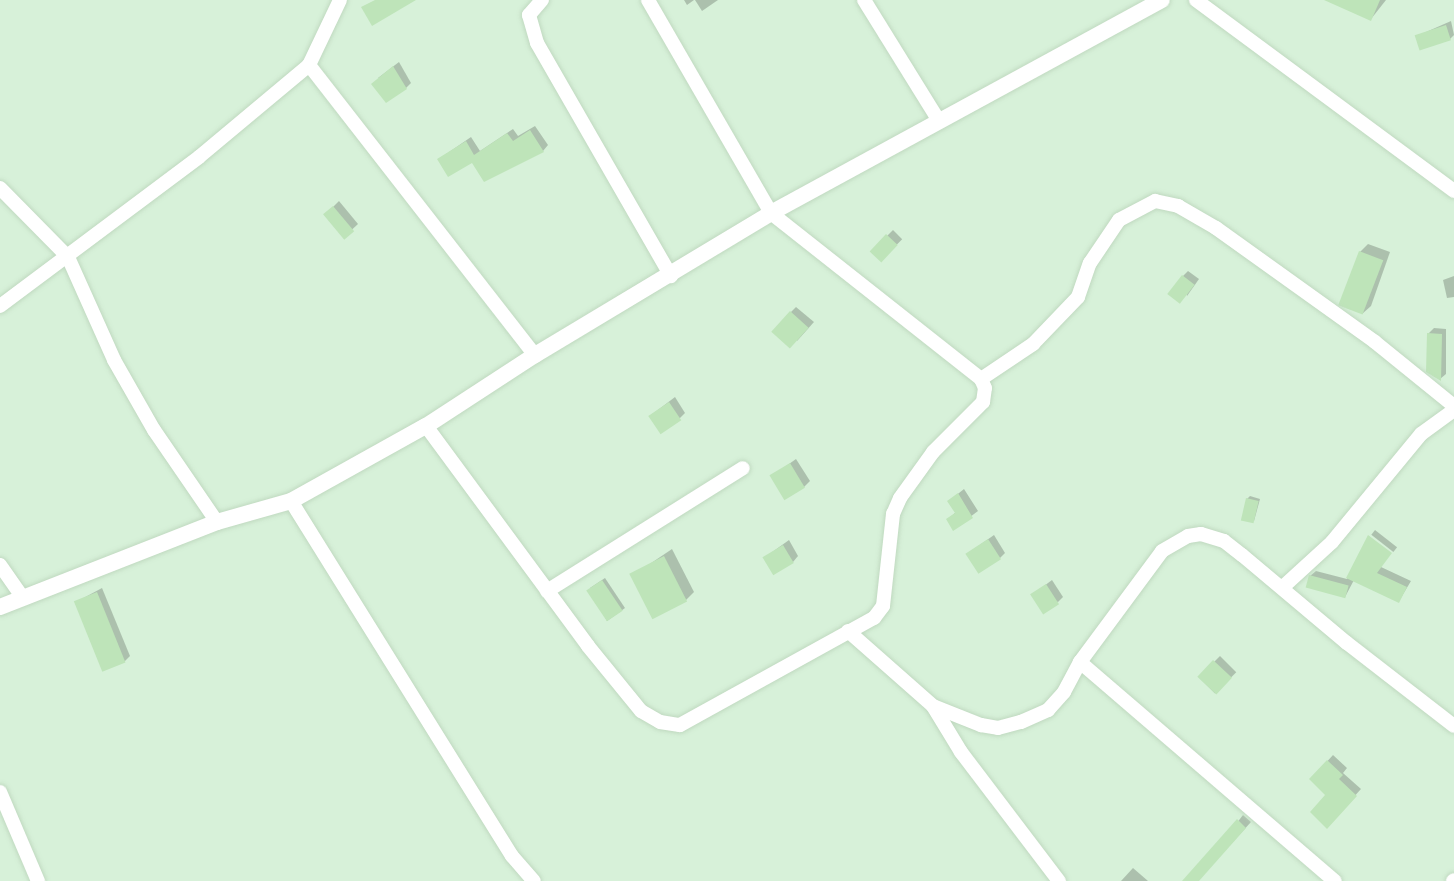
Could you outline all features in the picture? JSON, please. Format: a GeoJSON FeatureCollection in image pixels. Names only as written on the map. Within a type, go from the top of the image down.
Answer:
{"type":"FeatureCollection","features":[{"type":"Feature","properties":{"kind":"street"},"geometry":{"type":"LineString","coordinates":[[0,306],[199,157],[309,65],[340,0]]}},
{"type":"Feature","properties":{"kind":"street"},"geometry":{"type":"LineString","coordinates":[[542,0],[529,15],[537,43],[671,276]]}},
{"type":"Feature","properties":{"kind":"street"},"geometry":{"type":"LineString","coordinates":[[426,426],[547,591],[641,711],[670,725],[680,724],[874,618],[883,606],[893,514],[933,453],[984,402],[985,388],[981,378],[771,213],[648,0]]}},
{"type":"Feature","properties":{"kind":"street"},"geometry":{"type":"LineString","coordinates":[[864,0],[939,121]]}},
{"type":"Feature","properties":{"kind":"street"},"geometry":{"type":"LineString","coordinates":[[0,607],[217,522],[291,501],[426,426],[535,355],[671,276],[771,213],[1162,0]]}},
{"type":"Feature","properties":{"kind":"street"},"geometry":{"type":"LineString","coordinates":[[1196,0],[1454,190]]}},
{"type":"Feature","properties":{"kind":"street"},"geometry":{"type":"LineString","coordinates":[[309,65],[535,355]]}},
{"type":"Feature","properties":{"kind":"street"},"geometry":{"type":"LineString","coordinates":[[0,188],[68,257],[114,360],[154,429],[217,522]]}},
{"type":"Feature","properties":{"kind":"street"},"geometry":{"type":"LineString","coordinates":[[981,378],[1040,336],[1078,297],[1090,263],[1119,220],[1155,201],[1178,206],[1216,228],[1375,342],[1454,408],[1414,441],[1332,542],[1284,586]]}},
{"type":"Feature","properties":{"kind":"street"},"geometry":{"type":"LineString","coordinates":[[547,591],[743,468]]}},
{"type":"Feature","properties":{"kind":"street"},"geometry":{"type":"LineString","coordinates":[[291,501],[512,856],[534,881]]}},
{"type":"Feature","properties":{"kind":"street"},"geometry":{"type":"LineString","coordinates":[[933,706],[981,725],[998,728],[1021,722],[1048,710],[1065,692],[1080,662],[1162,551],[1188,536],[1201,534],[1224,542],[1284,586],[1347,643],[1454,726]]}},
{"type":"Feature","properties":{"kind":"street"},"geometry":{"type":"LineString","coordinates":[[0,565],[23,598]]}},
{"type":"Feature","properties":{"kind":"street"},"geometry":{"type":"LineString","coordinates":[[848,631],[933,706],[961,752],[1059,881]]}},
{"type":"Feature","properties":{"kind":"street"},"geometry":{"type":"LineString","coordinates":[[1080,662],[1335,881]]}},
{"type":"Feature","properties":{"kind":"street"},"geometry":{"type":"LineString","coordinates":[[0,792],[38,881]]}},
{"type":"Feature","properties":{"kind":"shaded area"},"geometry":{"type":"Polygon","coordinates":[[[0,0],[1454,0],[1454,881],[0,881],[0,0]]]}},
{"type":"Feature","properties":{"kind":"building"},"geometry":{"type":"Polygon","coordinates":[[[375,0],[416,0],[372,26],[361,7],[375,0]]]}},
{"type":"Feature","properties":{"kind":"building"},"geometry":{"type":"Polygon","coordinates":[[[1324,0],[1380,0],[1371,21],[1324,0]]]}},
{"type":"Feature","properties":{"kind":"building"},"geometry":{"type":"Polygon","coordinates":[[[1446,25],[1451,40],[1420,50],[1415,35],[1446,25]]]}},
{"type":"Feature","properties":{"kind":"building"},"geometry":{"type":"Polygon","coordinates":[[[393,66],[407,89],[386,103],[371,84],[393,66]]]}},
{"type":"Feature","properties":{"kind":"building"},"geometry":{"type":"Polygon","coordinates":[[[530,130],[544,152],[484,182],[472,163],[448,177],[437,159],[466,141],[474,155],[507,133],[513,141],[530,130]]]}},
{"type":"Feature","properties":{"kind":"building"},"geometry":{"type":"Polygon","coordinates":[[[333,206],[354,231],[344,240],[323,214],[333,206]]]}},
{"type":"Feature","properties":{"kind":"building"},"geometry":{"type":"Polygon","coordinates":[[[886,234],[898,245],[881,262],[870,252],[886,234]]]}},
{"type":"Feature","properties":{"kind":"building"},"geometry":{"type":"Polygon","coordinates":[[[1359,251],[1383,260],[1362,314],[1338,305],[1359,251]]]}},
{"type":"Feature","properties":{"kind":"building"},"geometry":{"type":"Polygon","coordinates":[[[1182,275],[1195,285],[1180,304],[1167,294],[1182,275]]]}},
{"type":"Feature","properties":{"kind":"building"},"geometry":{"type":"Polygon","coordinates":[[[790,311],[809,328],[790,349],[771,332],[790,311]]]}},
{"type":"Feature","properties":{"kind":"building"},"geometry":{"type":"Polygon","coordinates":[[[1427,333],[1442,334],[1441,381],[1426,372],[1427,333]]]}},
{"type":"Feature","properties":{"kind":"building"},"geometry":{"type":"Polygon","coordinates":[[[669,402],[681,420],[661,434],[648,416],[669,402]]]}},
{"type":"Feature","properties":{"kind":"building"},"geometry":{"type":"Polygon","coordinates":[[[790,463],[805,488],[784,500],[769,475],[790,463]]]}},
{"type":"Feature","properties":{"kind":"building"},"geometry":{"type":"Polygon","coordinates":[[[958,493],[973,518],[953,531],[946,519],[955,513],[947,501],[958,493]]]}},
{"type":"Feature","properties":{"kind":"building"},"geometry":{"type":"Polygon","coordinates":[[[1246,498],[1259,501],[1253,523],[1241,520],[1246,498]]]}},
{"type":"Feature","properties":{"kind":"building"},"geometry":{"type":"Polygon","coordinates":[[[1368,535],[1392,553],[1377,573],[1407,587],[1399,603],[1346,578],[1368,535]]]}},
{"type":"Feature","properties":{"kind":"building"},"geometry":{"type":"Polygon","coordinates":[[[988,539],[1001,559],[978,574],[965,554],[988,539]]]}},
{"type":"Feature","properties":{"kind":"building"},"geometry":{"type":"Polygon","coordinates":[[[783,545],[794,563],[773,575],[762,557],[783,545]]]}},
{"type":"Feature","properties":{"kind":"building"},"geometry":{"type":"Polygon","coordinates":[[[664,556],[687,601],[652,619],[629,574],[664,556]]]}},
{"type":"Feature","properties":{"kind":"building"},"geometry":{"type":"Polygon","coordinates":[[[1309,575],[1349,586],[1345,598],[1306,588],[1309,575]]]}},
{"type":"Feature","properties":{"kind":"building"},"geometry":{"type":"Polygon","coordinates":[[[602,580],[623,611],[607,621],[586,591],[602,580]]]}},
{"type":"Feature","properties":{"kind":"building"},"geometry":{"type":"Polygon","coordinates":[[[1046,584],[1059,604],[1043,614],[1030,594],[1046,584]]]}},
{"type":"Feature","properties":{"kind":"building"},"geometry":{"type":"Polygon","coordinates":[[[97,592],[125,662],[102,672],[74,601],[97,592]]]}},
{"type":"Feature","properties":{"kind":"building"},"geometry":{"type":"Polygon","coordinates":[[[1213,660],[1232,678],[1216,695],[1197,677],[1213,660]]]}},
{"type":"Feature","properties":{"kind":"building"},"geometry":{"type":"Polygon","coordinates":[[[1327,760],[1343,775],[1339,779],[1357,796],[1327,829],[1310,812],[1325,795],[1309,779],[1327,760]]]}},
{"type":"Feature","properties":{"kind":"building"},"geometry":{"type":"Polygon","coordinates":[[[1237,819],[1246,828],[1199,881],[1182,881],[1237,819]]]}}]}
